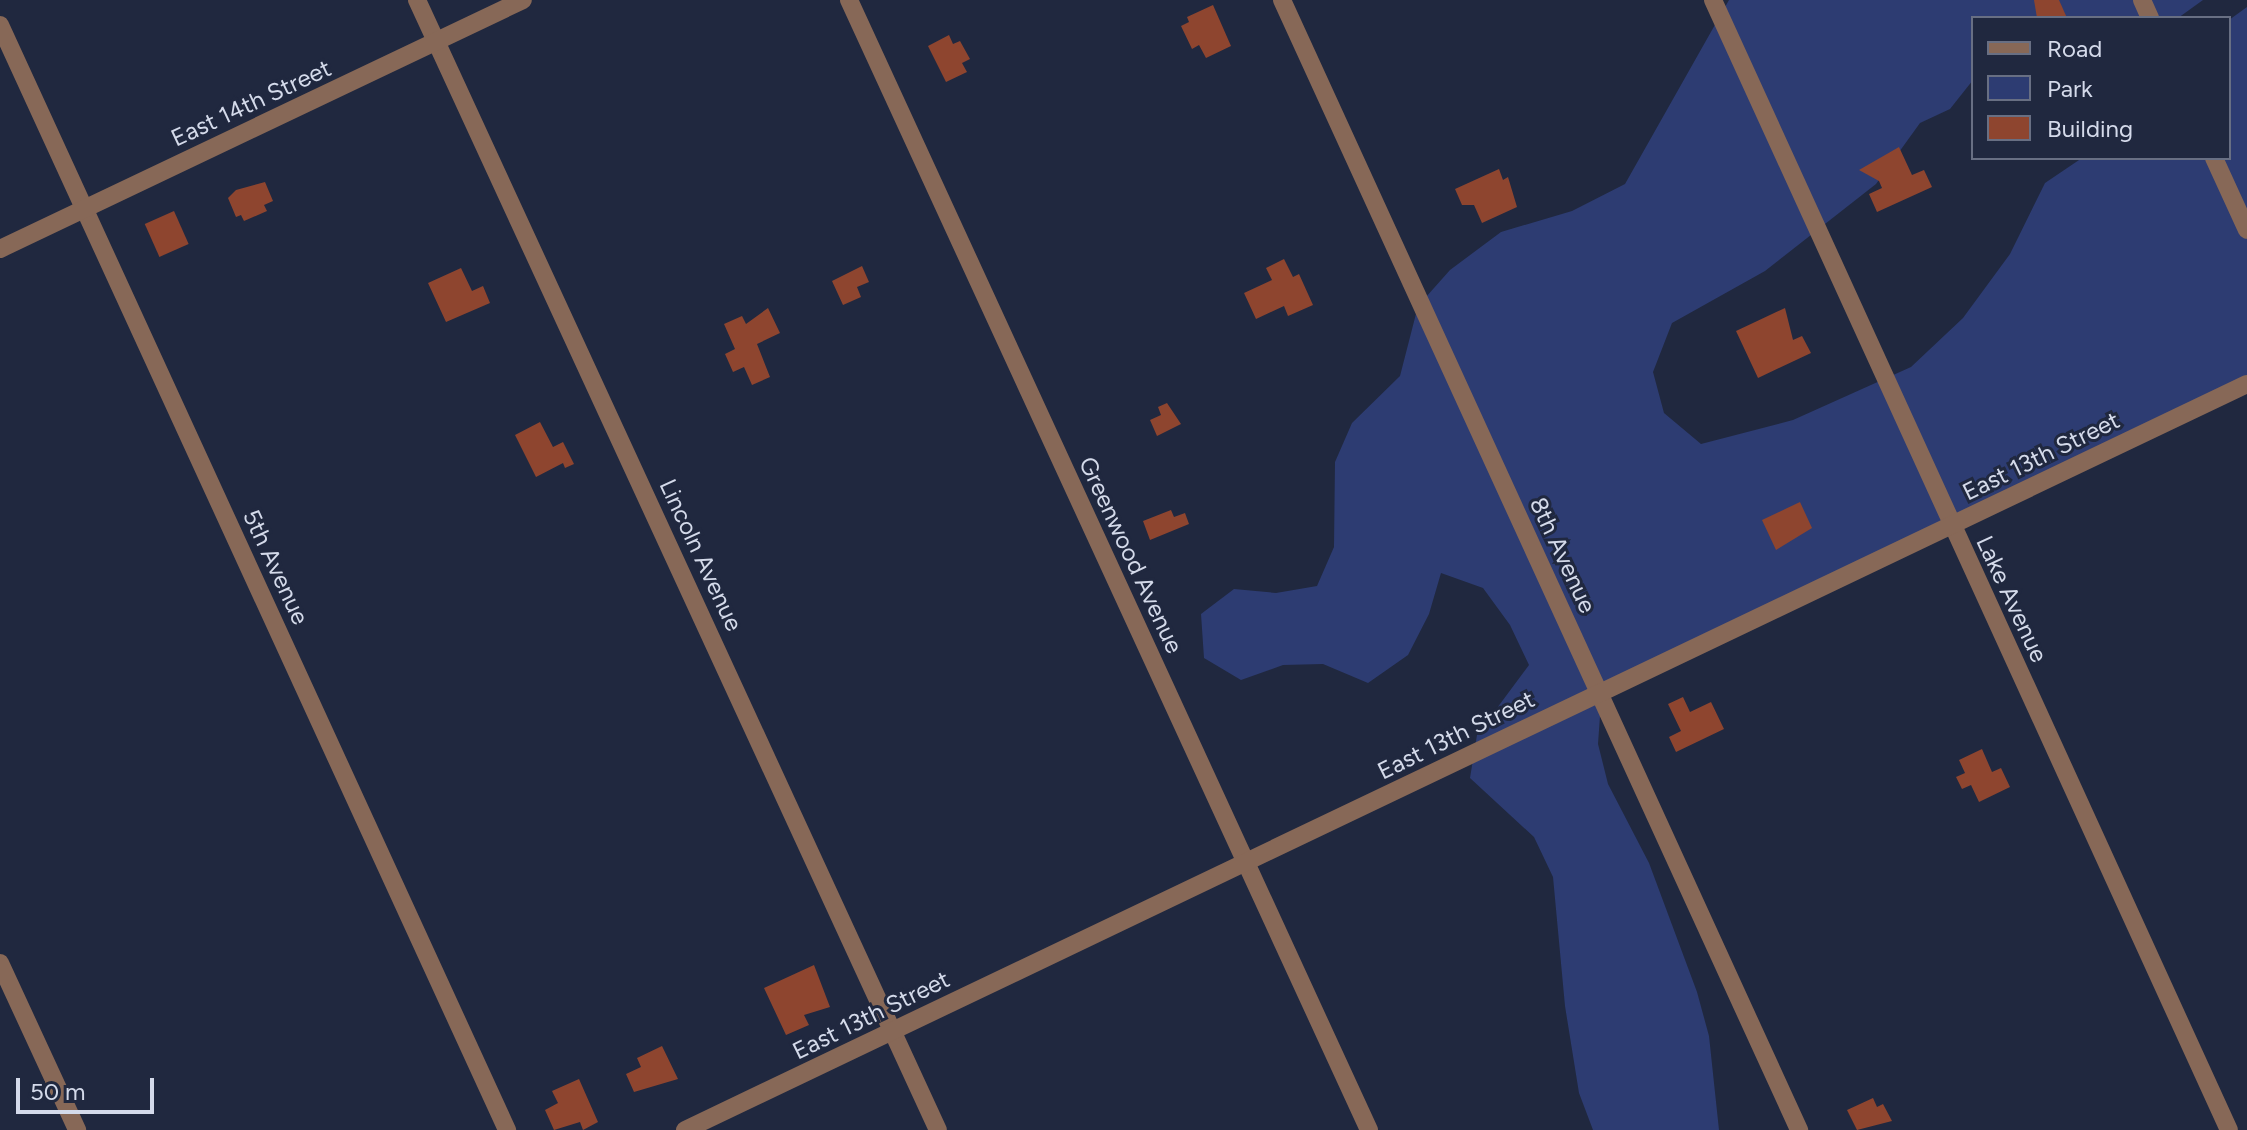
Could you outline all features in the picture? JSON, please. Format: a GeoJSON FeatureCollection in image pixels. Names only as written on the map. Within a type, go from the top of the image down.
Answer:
{"type":"FeatureCollection","features":[{"type":"Feature","properties":{"kind":"street","name":"Lincoln Avenue"},"geometry":{"type":"LineString","coordinates":[[417,0],[938,1130]]}},
{"type":"Feature","properties":{"kind":"street","name":"East 14th Street"},"geometry":{"type":"LineString","coordinates":[[0,249],[523,0]]}},
{"type":"Feature","properties":{"kind":"street","name":"Greenwood Avenue"},"geometry":{"type":"LineString","coordinates":[[849,0],[1369,1130]]}},
{"type":"Feature","properties":{"kind":"street","name":"8th Avenue"},"geometry":{"type":"LineString","coordinates":[[1282,0],[1799,1130]]}},
{"type":"Feature","properties":{"kind":"street","name":"Lake Avenue"},"geometry":{"type":"LineString","coordinates":[[1713,0],[2229,1130]]}},
{"type":"Feature","properties":{"kind":"street","name":"5th Avenue"},"geometry":{"type":"LineString","coordinates":[[0,25],[507,1130]]}},
{"type":"Feature","properties":{"kind":"street"},"geometry":{"type":"LineString","coordinates":[[2215,160],[2247,230]]}},
{"type":"Feature","properties":{"kind":"street","name":"East 13th Street"},"geometry":{"type":"LineString","coordinates":[[685,1130],[2247,384]]}},
{"type":"Feature","properties":{"kind":"street"},"geometry":{"type":"LineString","coordinates":[[0,963],[77,1130]]}},
{"type":"Feature","properties":{"kind":"green space"},"geometry":{"type":"Polygon","coordinates":[[[1729,0],[2203,0],[2181,16],[1971,16],[1971,83],[1950,109],[1920,123],[1876,184],[1765,271],[1672,323],[1653,372],[1664,413],[1701,444],[1793,420],[1911,367],[1963,318],[2010,254],[2045,183],[2079,160],[2231,160],[2231,19],[2247,7],[2247,385],[1601,702],[1598,744],[1608,784],[1649,863],[1697,992],[1709,1036],[1719,1130],[1593,1130],[1579,1093],[1565,1006],[1553,877],[1534,837],[1470,778],[1477,735],[1529,665],[1510,625],[1483,588],[1441,573],[1429,614],[1408,655],[1368,683],[1323,664],[1283,665],[1241,680],[1204,658],[1201,614],[1234,589],[1276,593],[1317,586],[1334,547],[1335,462],[1352,423],[1400,376],[1418,306],[1450,270],[1501,232],[1572,211],[1625,184],[1729,0]]]}},
{"type":"Feature","properties":{"kind":"building"},"geometry":{"type":"Polygon","coordinates":[[[2034,0],[2059,0],[2066,16],[2037,16],[2034,0]]]}},
{"type":"Feature","properties":{"kind":"building"},"geometry":{"type":"Polygon","coordinates":[[[1213,5],[1231,46],[1206,58],[1199,45],[1192,49],[1181,26],[1189,22],[1187,17],[1213,5]]]}},
{"type":"Feature","properties":{"kind":"building"},"geometry":{"type":"Polygon","coordinates":[[[949,35],[953,44],[960,41],[970,59],[962,63],[967,72],[946,82],[928,46],[949,35]]]}},
{"type":"Feature","properties":{"kind":"building"},"geometry":{"type":"Polygon","coordinates":[[[1899,147],[1912,175],[1924,170],[1932,187],[1877,212],[1869,194],[1882,188],[1879,181],[1859,170],[1899,147]]]}},
{"type":"Feature","properties":{"kind":"building"},"geometry":{"type":"Polygon","coordinates":[[[1499,169],[1503,180],[1508,177],[1517,207],[1482,223],[1474,205],[1462,205],[1455,189],[1499,169]]]}},
{"type":"Feature","properties":{"kind":"building"},"geometry":{"type":"Polygon","coordinates":[[[265,182],[273,201],[264,205],[267,211],[244,221],[241,215],[236,217],[228,198],[236,190],[265,182]]]}},
{"type":"Feature","properties":{"kind":"building"},"geometry":{"type":"Polygon","coordinates":[[[174,211],[189,244],[159,257],[145,224],[174,211]]]}},
{"type":"Feature","properties":{"kind":"building"},"geometry":{"type":"Polygon","coordinates":[[[1284,259],[1293,277],[1299,274],[1313,305],[1288,316],[1284,306],[1256,319],[1244,293],[1272,280],[1266,268],[1284,259]]]}},
{"type":"Feature","properties":{"kind":"building"},"geometry":{"type":"Polygon","coordinates":[[[862,266],[869,282],[857,287],[861,297],[843,305],[832,281],[862,266]]]}},
{"type":"Feature","properties":{"kind":"building"},"geometry":{"type":"Polygon","coordinates":[[[461,268],[472,291],[483,286],[490,303],[446,322],[428,283],[461,268]]]}},
{"type":"Feature","properties":{"kind":"building"},"geometry":{"type":"Polygon","coordinates":[[[768,308],[780,333],[757,344],[770,377],[752,385],[744,367],[733,372],[725,354],[735,349],[724,324],[742,316],[746,324],[768,308]]]}},
{"type":"Feature","properties":{"kind":"building"},"geometry":{"type":"Polygon","coordinates":[[[1785,308],[1793,340],[1802,336],[1811,353],[1758,378],[1736,331],[1785,308]]]}},
{"type":"Feature","properties":{"kind":"building"},"geometry":{"type":"Polygon","coordinates":[[[1167,403],[1181,424],[1157,436],[1150,420],[1161,415],[1158,407],[1167,403]]]}},
{"type":"Feature","properties":{"kind":"building"},"geometry":{"type":"Polygon","coordinates":[[[540,422],[553,447],[563,442],[574,464],[565,468],[563,463],[536,477],[515,435],[540,422]]]}},
{"type":"Feature","properties":{"kind":"building"},"geometry":{"type":"Polygon","coordinates":[[[1800,502],[1812,528],[1776,550],[1762,520],[1800,502]]]}},
{"type":"Feature","properties":{"kind":"building"},"geometry":{"type":"Polygon","coordinates":[[[1171,510],[1174,517],[1185,513],[1189,524],[1150,540],[1143,521],[1171,510]]]}},
{"type":"Feature","properties":{"kind":"building"},"geometry":{"type":"Polygon","coordinates":[[[1683,697],[1690,712],[1711,702],[1724,729],[1676,752],[1669,737],[1681,731],[1668,704],[1683,697]]]}},
{"type":"Feature","properties":{"kind":"building"},"geometry":{"type":"Polygon","coordinates":[[[1982,749],[1992,772],[2001,768],[2010,787],[1979,802],[1971,785],[1962,789],[1956,777],[1965,773],[1959,760],[1982,749]]]}},
{"type":"Feature","properties":{"kind":"building"},"geometry":{"type":"Polygon","coordinates":[[[814,965],[830,1007],[804,1015],[809,1025],[786,1035],[764,988],[814,965]]]}},
{"type":"Feature","properties":{"kind":"building"},"geometry":{"type":"Polygon","coordinates":[[[662,1046],[678,1079],[634,1092],[626,1074],[641,1067],[637,1058],[662,1046]]]}},
{"type":"Feature","properties":{"kind":"building"},"geometry":{"type":"Polygon","coordinates":[[[579,1079],[598,1122],[583,1130],[580,1122],[554,1130],[545,1110],[558,1103],[552,1091],[579,1079]]]}},
{"type":"Feature","properties":{"kind":"building"},"geometry":{"type":"Polygon","coordinates":[[[1873,1098],[1877,1107],[1883,1104],[1892,1121],[1857,1130],[1847,1110],[1873,1098]]]}}]}
